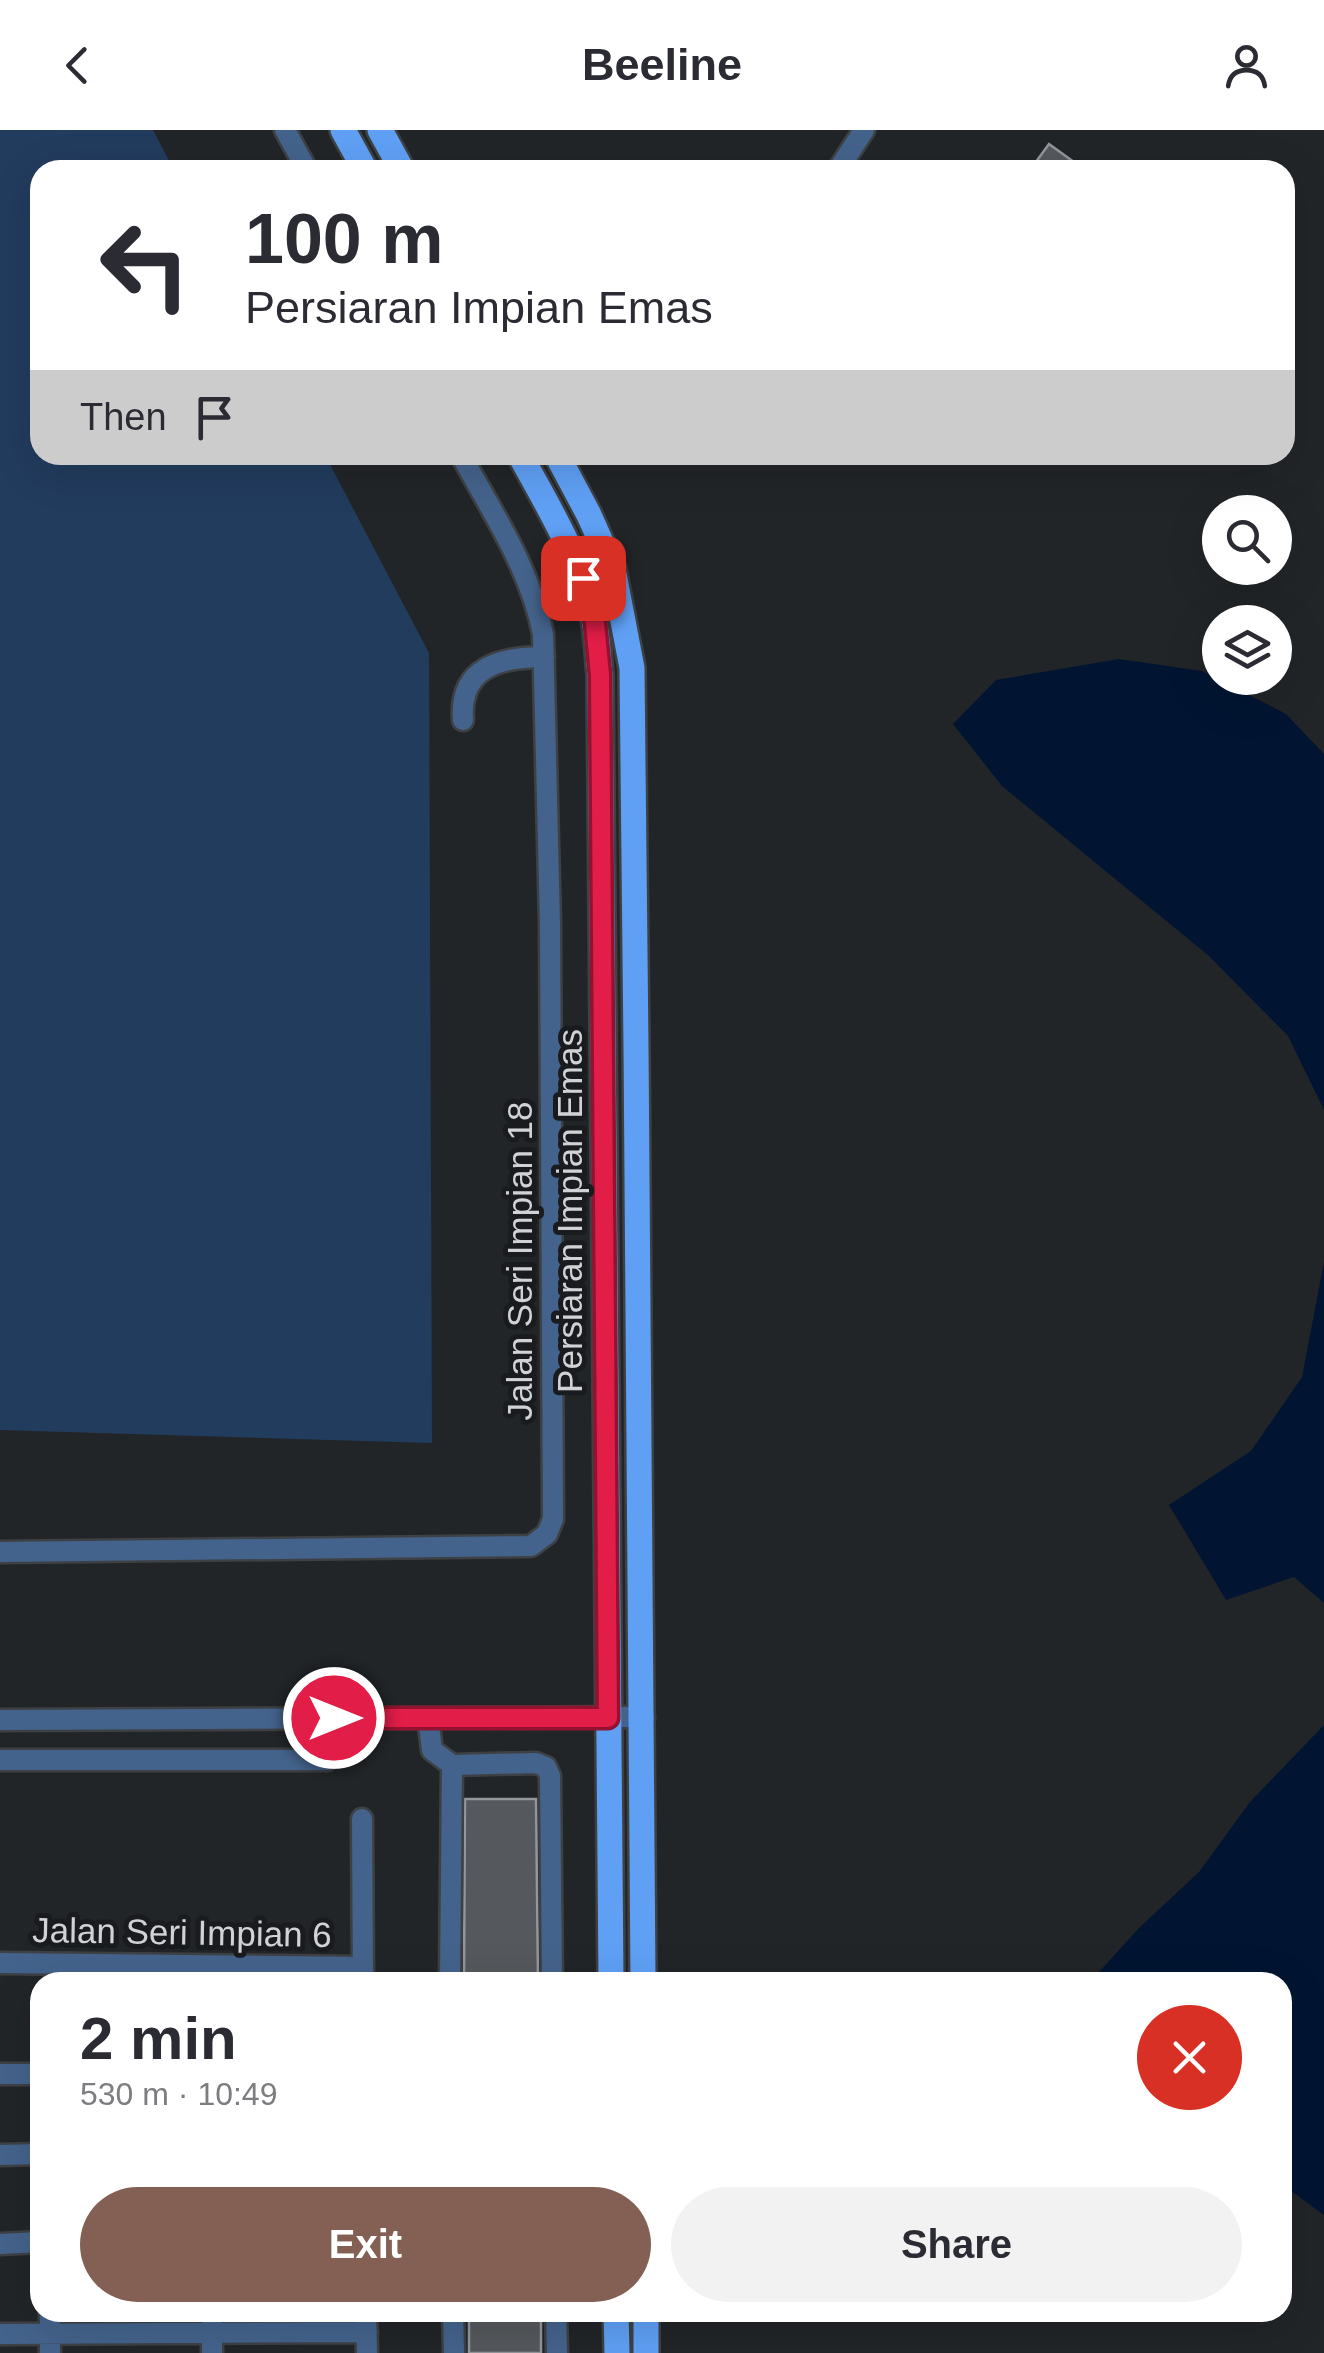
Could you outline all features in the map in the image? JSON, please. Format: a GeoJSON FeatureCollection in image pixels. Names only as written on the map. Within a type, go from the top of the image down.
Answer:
{"type":"FeatureCollection","features":[{"type":"Feature","properties":{"kind":"main road"},"geometry":{"type":"LineString","coordinates":[[343,130],[360,160]]}},
{"type":"Feature","properties":{"kind":"main road"},"geometry":{"type":"LineString","coordinates":[[380,130],[396,160]]}},
{"type":"Feature","properties":{"kind":"main road","name":"Persiaran Impian Emas"},"geometry":{"type":"LineString","coordinates":[[525,465],[583,578],[595,623],[600,675],[612,1972]]}},
{"type":"Feature","properties":{"kind":"main road","name":"Persiaran Impian Emas"},"geometry":{"type":"LineString","coordinates":[[562,465],[613,568],[632,668],[644,1717],[643,1972]]}},
{"type":"Feature","properties":{"kind":"main road"},"geometry":{"type":"LineString","coordinates":[[616,2322],[617,2353]]}},
{"type":"Feature","properties":{"kind":"main road"},"geometry":{"type":"LineString","coordinates":[[646,2322],[646,2353]]}},
{"type":"Feature","properties":{"kind":"street"},"geometry":{"type":"LineString","coordinates":[[285,130],[302,160]]}},
{"type":"Feature","properties":{"kind":"street"},"geometry":{"type":"LineString","coordinates":[[844,160],[864,130]]}},
{"type":"Feature","properties":{"kind":"street","name":"Jalan Seri Impian 18"},"geometry":{"type":"LineString","coordinates":[[0,1552],[531,1546],[546,1534],[553,1519],[550,924],[544,658],[538,604],[466,465]]}},
{"type":"Feature","properties":{"kind":"street"},"geometry":{"type":"LineString","coordinates":[[463,720],[462,701],[472,682],[490,664],[544,658]]}},
{"type":"Feature","properties":{"kind":"street"},"geometry":{"type":"LineString","coordinates":[[0,1720],[644,1717]]}},
{"type":"Feature","properties":{"kind":"street"},"geometry":{"type":"LineString","coordinates":[[428,1718],[432,1750],[452,1765],[536,1763],[546,1767],[550,1776],[552,1972]]}},
{"type":"Feature","properties":{"kind":"street"},"geometry":{"type":"LineString","coordinates":[[0,1760],[327,1760]]}},
{"type":"Feature","properties":{"kind":"street"},"geometry":{"type":"LineString","coordinates":[[450,1972],[452,1765]]}},
{"type":"Feature","properties":{"kind":"street"},"geometry":{"type":"LineString","coordinates":[[362,1818],[363,1972]]}},
{"type":"Feature","properties":{"kind":"street","name":"Jalan Seri Impian 6"},"geometry":{"type":"LineString","coordinates":[[0,1963],[297,1972]]}},
{"type":"Feature","properties":{"kind":"street"},"geometry":{"type":"LineString","coordinates":[[0,2074],[30,2074]]}},
{"type":"Feature","properties":{"kind":"street"},"geometry":{"type":"LineString","coordinates":[[0,2154],[30,2154]]}},
{"type":"Feature","properties":{"kind":"street"},"geometry":{"type":"LineString","coordinates":[[0,2244],[30,2242]]}},
{"type":"Feature","properties":{"kind":"street"},"geometry":{"type":"LineString","coordinates":[[453,2322],[454,2353]]}},
{"type":"Feature","properties":{"kind":"street"},"geometry":{"type":"LineString","coordinates":[[556,2322],[557,2353]]}},
{"type":"Feature","properties":{"kind":"street"},"geometry":{"type":"LineString","coordinates":[[0,2334],[367,2333]]}},
{"type":"Feature","properties":{"kind":"shaded area"},"geometry":{"type":"Polygon","coordinates":[[[0,130],[153,130],[169,160],[30,160],[30,465],[330,465],[429,653],[432,1443],[0,1430],[0,130]]]}},
{"type":"Feature","properties":{"kind":"shaded area"},"geometry":{"type":"Polygon","coordinates":[[[1119,659],[1202,671],[1202,695],[1249,695],[1286,714],[1324,754],[1324,1110],[1288,1036],[1209,956],[1002,786],[953,724],[996,680],[1119,659]]]}},
{"type":"Feature","properties":{"kind":"shaded area"},"geometry":{"type":"Polygon","coordinates":[[[1324,1262],[1324,1603],[1294,1577],[1226,1600],[1169,1505],[1251,1451],[1302,1377],[1324,1262]]]}},
{"type":"Feature","properties":{"kind":"shaded area"},"geometry":{"type":"Polygon","coordinates":[[[1324,1725],[1324,2215],[1292,2192],[1292,1972],[1099,1972],[1199,1872],[1250,1802],[1324,1725]]]}},
{"type":"Feature","properties":{"kind":"building"},"geometry":{"type":"Polygon","coordinates":[[[1049,144],[1071,160],[1037,160],[1049,144]]]}},
{"type":"Feature","properties":{"kind":"building"},"geometry":{"type":"Polygon","coordinates":[[[465,1799],[536,1799],[538,1972],[464,1972],[465,1799]]]}},
{"type":"Feature","properties":{"kind":"building"},"geometry":{"type":"Polygon","coordinates":[[[469,2322],[541,2322],[541,2353],[469,2353],[469,2322]]]}},
{"type":"Feature","properties":{"kind":"route"},"geometry":{"type":"LineString","coordinates":[[334,1718],[608,1718],[600,675],[595,623],[583,578]]}}]}
